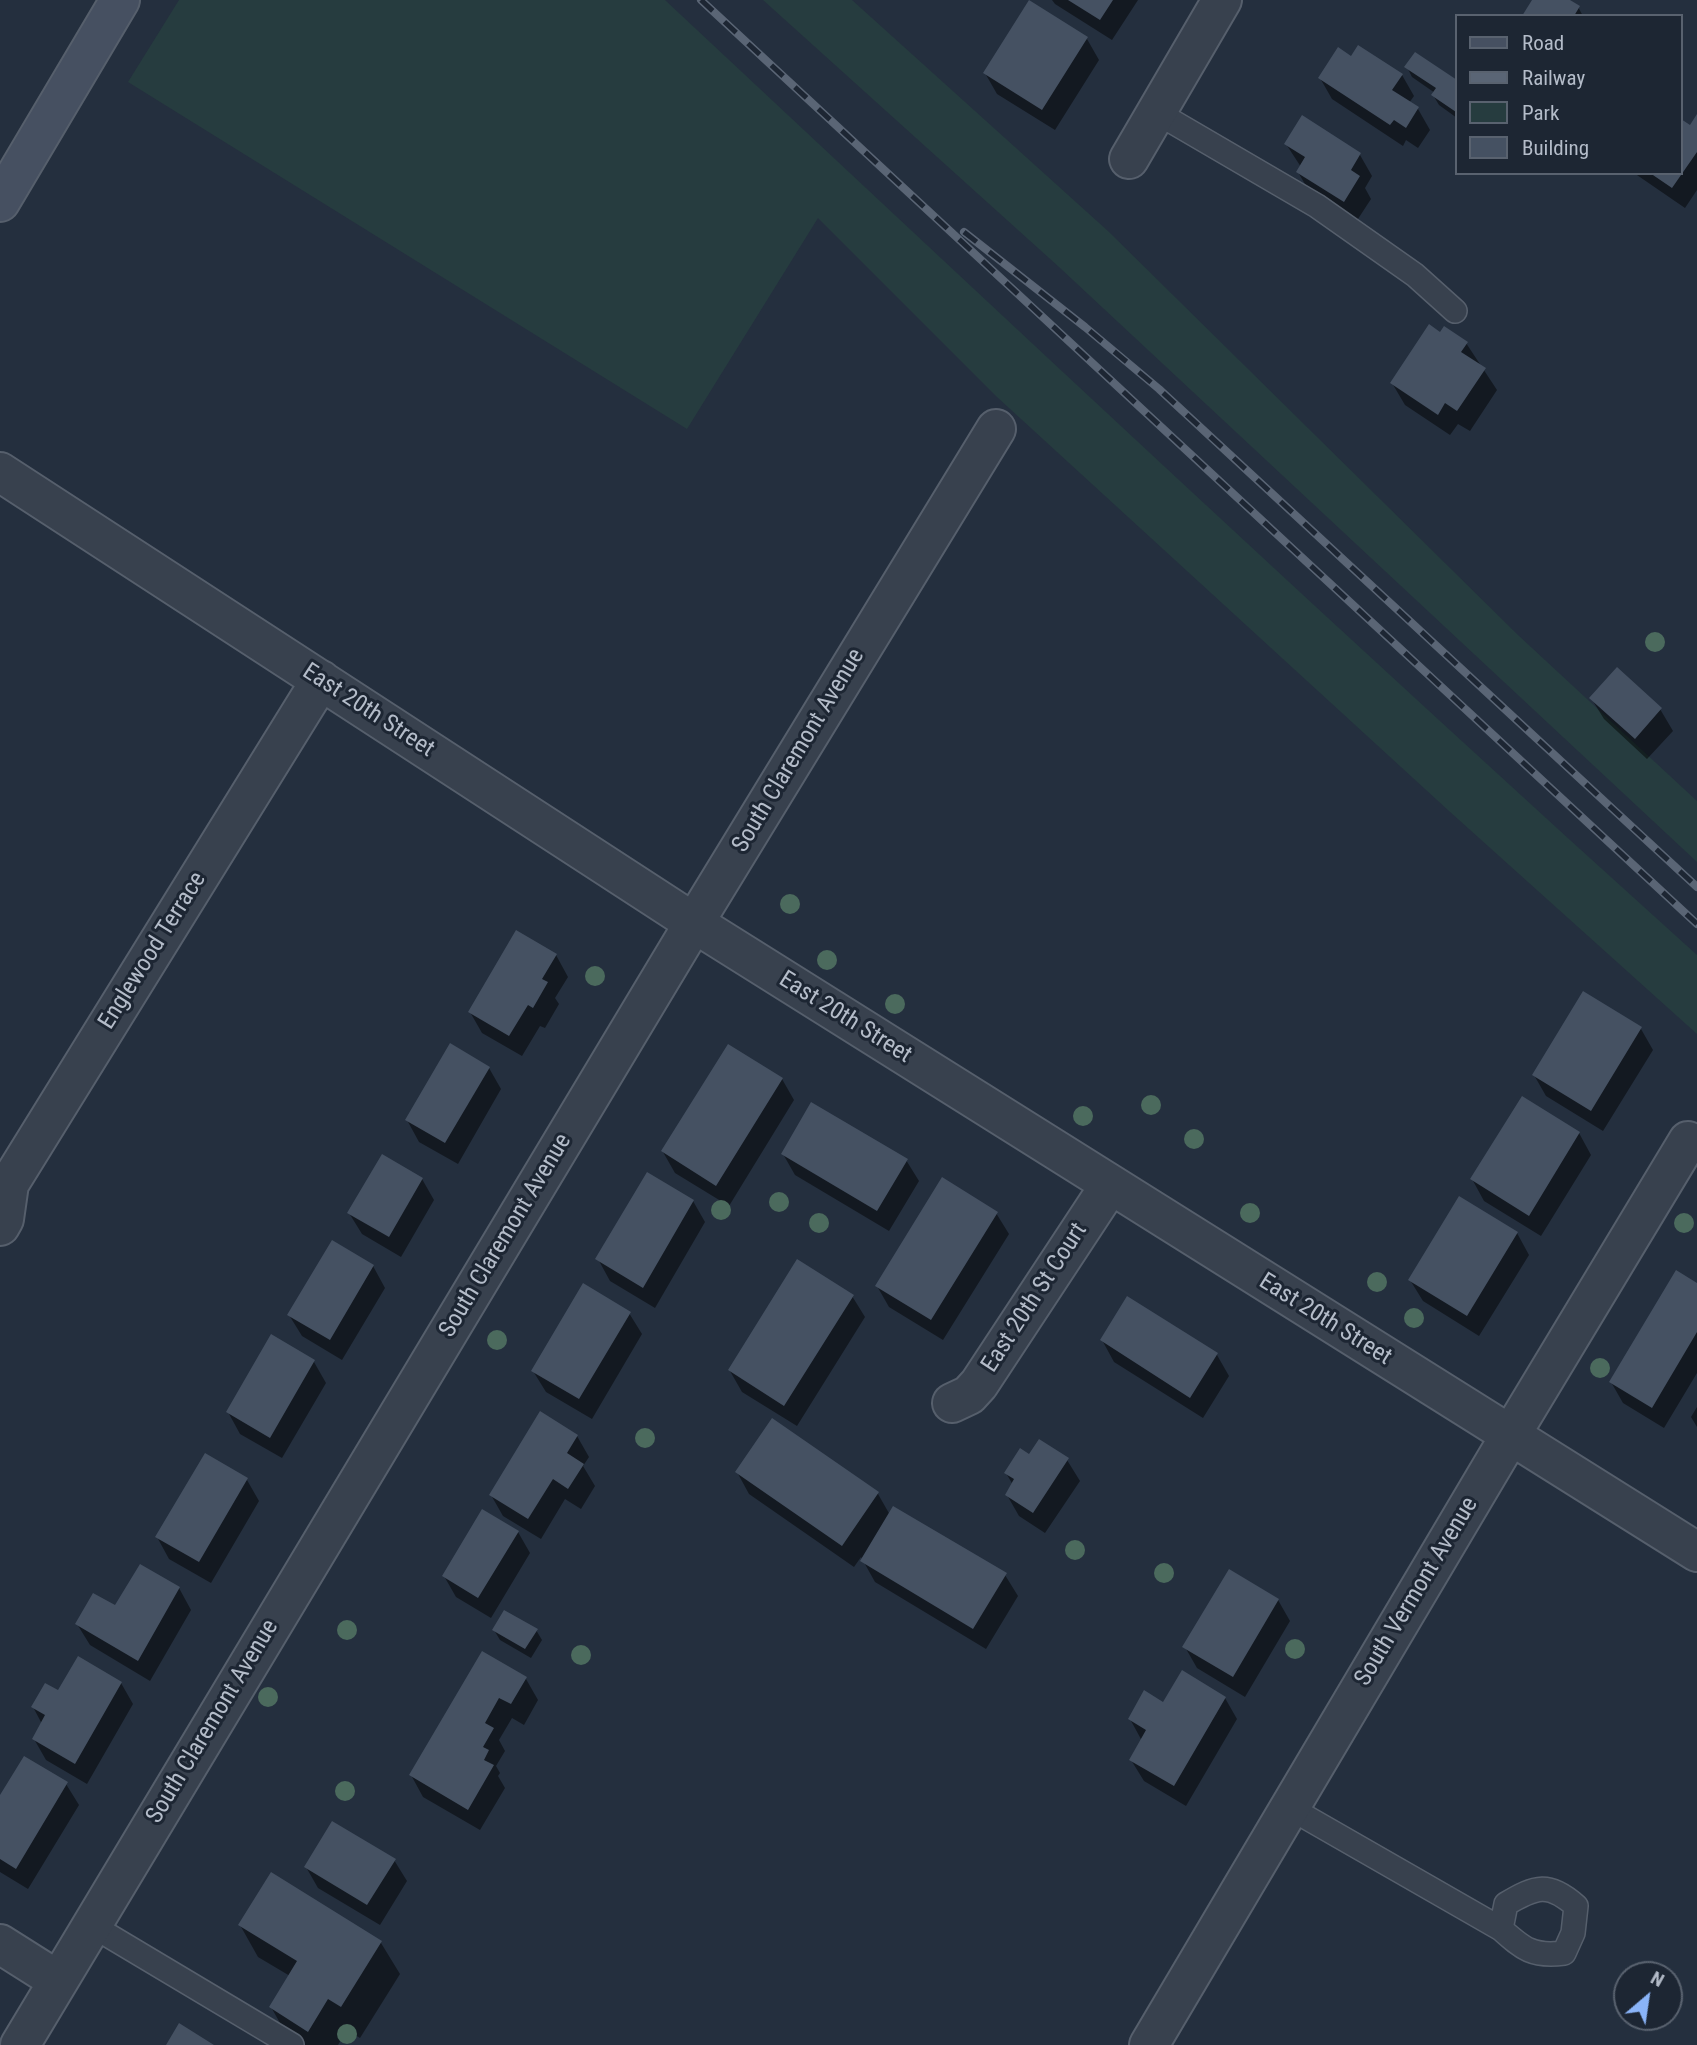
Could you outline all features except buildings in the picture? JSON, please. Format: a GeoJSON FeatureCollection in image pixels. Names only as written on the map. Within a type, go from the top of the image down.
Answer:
{"type":"FeatureCollection","features":[{"type":"Feature","properties":{"kind":"main road"},"geometry":{"type":"LineString","coordinates":[[0,202],[120,0]]}},
{"type":"Feature","properties":{"kind":"street"},"geometry":{"type":"LineString","coordinates":[[1129,159],[1222,0]]}},
{"type":"Feature","properties":{"kind":"street","name":"South Claremont Avenue"},"geometry":{"type":"LineString","coordinates":[[20,2045],[694,923],[996,429]]}},
{"type":"Feature","properties":{"kind":"street","name":"East 20th Street"},"geometry":{"type":"LineString","coordinates":[[0,472],[694,923],[1697,1552]]}},
{"type":"Feature","properties":{"kind":"street","name":"Englewood Terrace"},"geometry":{"type":"LineString","coordinates":[[0,1226],[4,1219],[4,1173],[321,680]]}},
{"type":"Feature","properties":{"kind":"street","name":"South Vermont Avenue"},"geometry":{"type":"LineString","coordinates":[[1149,2045],[1688,1141]]}},
{"type":"Feature","properties":{"kind":"street","name":"East 20th St Court"},"geometry":{"type":"LineString","coordinates":[[952,1404],[969,1395],[979,1384],[1110,1185]]}},
{"type":"Feature","properties":{"kind":"street"},"geometry":{"type":"LineString","coordinates":[[0,1944],[57,1980]]}},
{"type":"Feature","properties":{"kind":"lane"},"geometry":{"type":"LineString","coordinates":[[1156,112],[1317,206],[1415,275],[1455,312]]}},
{"type":"Feature","properties":{"kind":"lane"},"geometry":{"type":"LineString","coordinates":[[1290,1808],[1500,1929]]}},
{"type":"Feature","properties":{"kind":"lane"},"geometry":{"type":"LineString","coordinates":[[91,1925],[292,2045]]}},
{"type":"Feature","properties":{"kind":"green space"},"geometry":{"type":"Polygon","coordinates":[[[179,0],[665,0],[1308,599],[1697,955],[1697,1034],[997,397],[818,218],[687,429],[128,82],[179,0]]]}},
{"type":"Feature","properties":{"kind":"green space"},"geometry":{"type":"Polygon","coordinates":[[[763,0],[852,0],[1108,231],[1518,635],[1697,801],[1697,862],[1059,267],[763,0]]]}},
{"type":"Feature","properties":{"kind":"railway"},"geometry":{"type":"LineString","coordinates":[[701,0],[1697,924]]}},
{"type":"Feature","properties":{"kind":"railway"},"geometry":{"type":"LineString","coordinates":[[964,232],[1159,389],[1697,887]]}}]}
